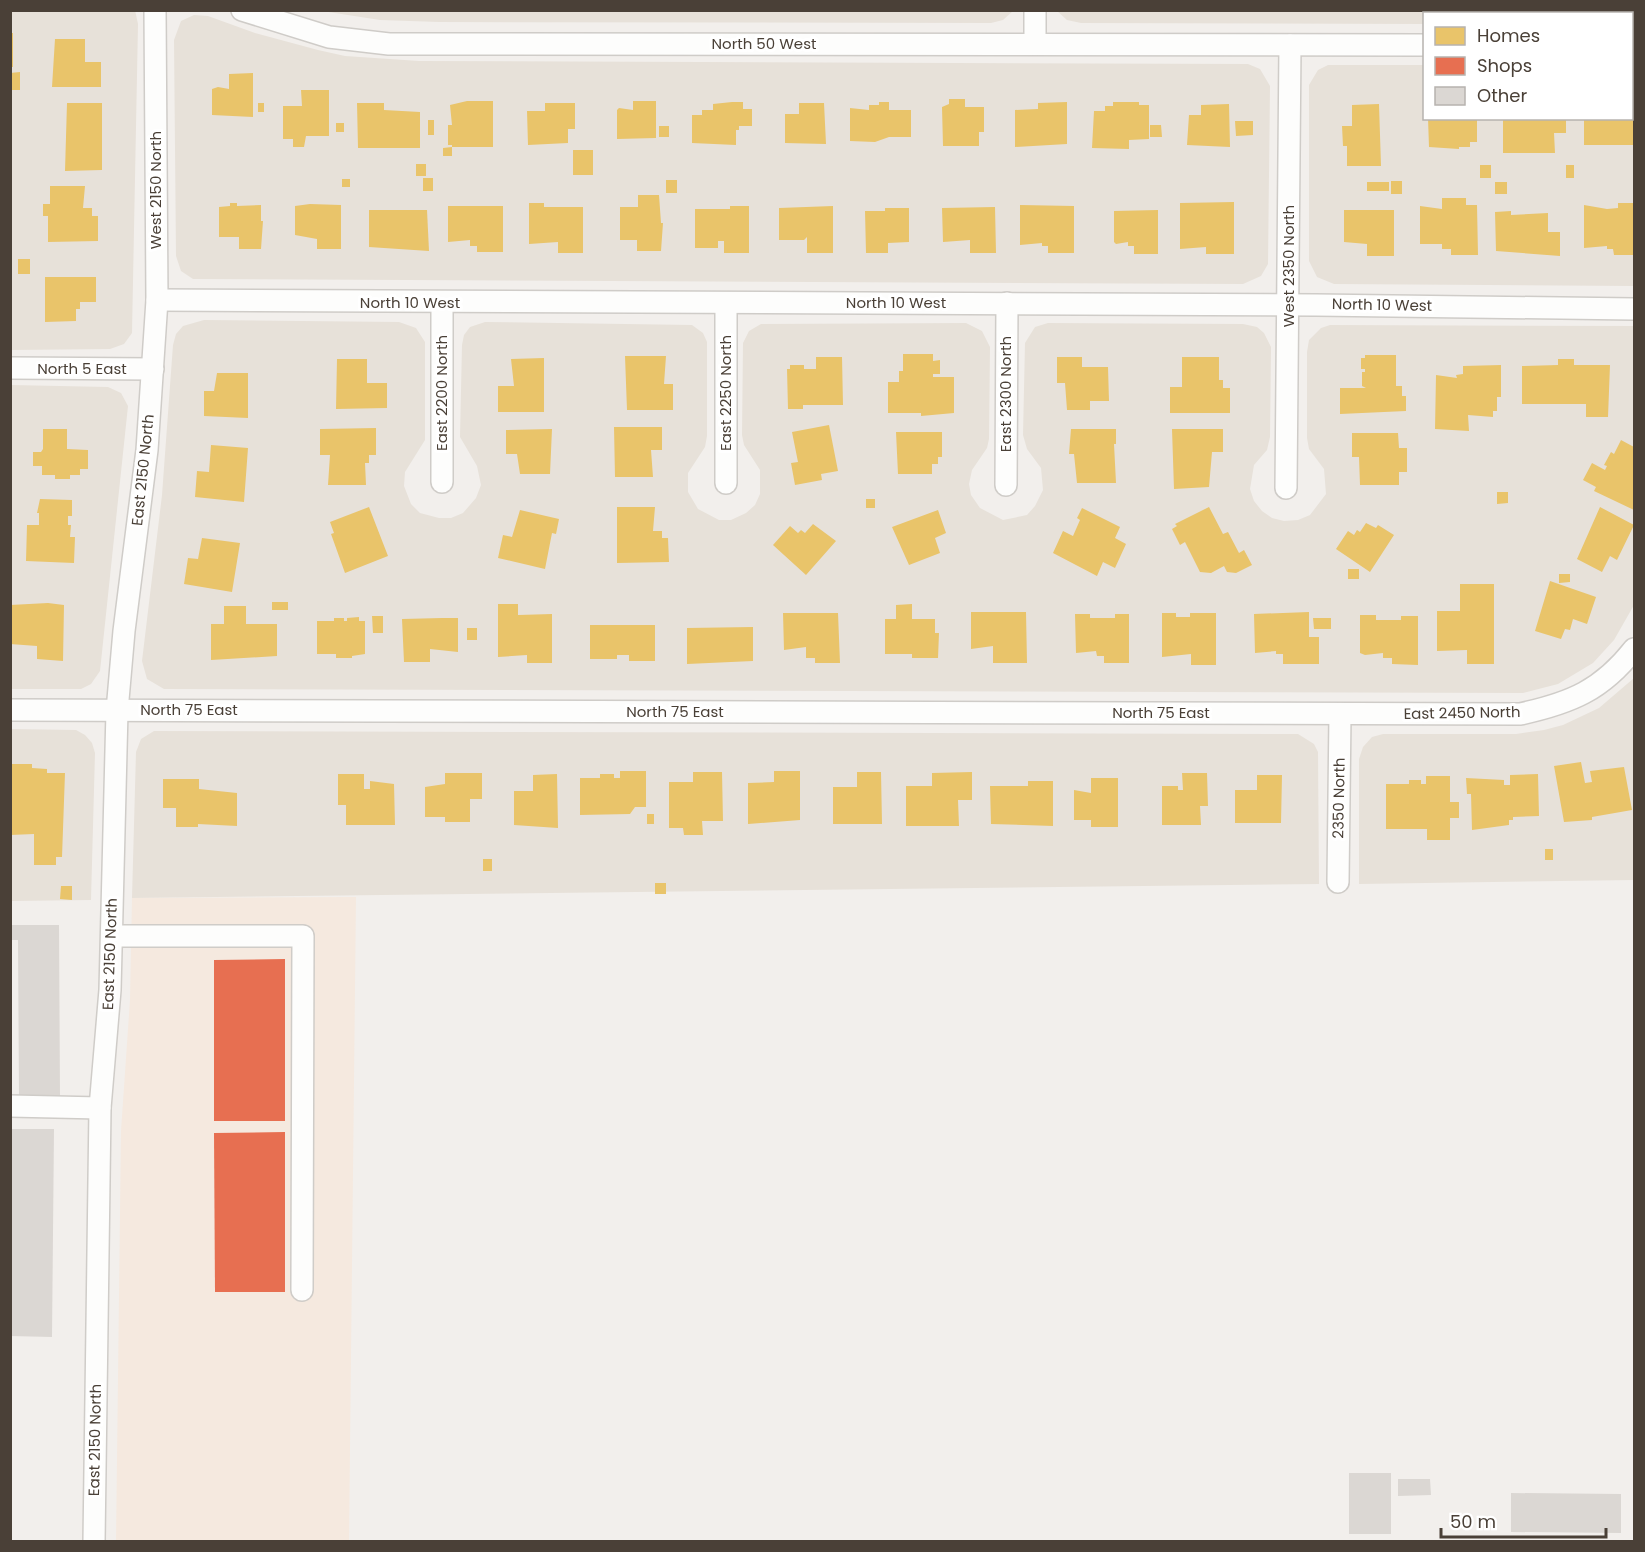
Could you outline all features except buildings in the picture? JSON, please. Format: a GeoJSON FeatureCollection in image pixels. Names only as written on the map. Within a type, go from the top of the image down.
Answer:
{"type":"FeatureCollection","features":[{"type":"Feature","properties":{"kind":"street","name":"West 2150 North"},"geometry":{"type":"LineString","coordinates":[[153,369],[157,300],[155,10]]}},
{"type":"Feature","properties":{"kind":"street","name":"North 50 West"},"geometry":{"type":"LineString","coordinates":[[242,10],[329,37],[388,44],[1423,45]]}},
{"type":"Feature","properties":{"kind":"street"},"geometry":{"type":"LineString","coordinates":[[1035,10],[1035,44]]}},
{"type":"Feature","properties":{"kind":"street","name":"West 2350 North"},"geometry":{"type":"LineString","coordinates":[[1286,488],[1290,45]]}},
{"type":"Feature","properties":{"kind":"street","name":"North 10 West"},"geometry":{"type":"LineString","coordinates":[[157,300],[442,303],[1007,303],[1635,309]]}},
{"type":"Feature","properties":{"kind":"street","name":"East 2200 North"},"geometry":{"type":"LineString","coordinates":[[442,303],[442,482]]}},
{"type":"Feature","properties":{"kind":"street","name":"East 2250 North"},"geometry":{"type":"LineString","coordinates":[[726,303],[726,483]]}},
{"type":"Feature","properties":{"kind":"street","name":"East 2300 North"},"geometry":{"type":"LineString","coordinates":[[1006,485],[1007,303]]}},
{"type":"Feature","properties":{"kind":"street","name":"North 5 East"},"geometry":{"type":"LineString","coordinates":[[10,368],[153,369]]}},
{"type":"Feature","properties":{"kind":"street","name":"East 2150 North"},"geometry":{"type":"LineString","coordinates":[[94,1542],[100,1108],[112,936],[117,711],[124,631],[147,450],[153,369]]}},
{"type":"Feature","properties":{"kind":"street","name":"East 2450 North"},"geometry":{"type":"LineString","coordinates":[[1340,714],[1520,714],[1551,708],[1581,696],[1616,672],[1635,649]]}},
{"type":"Feature","properties":{"kind":"street","name":"North 75 East"},"geometry":{"type":"LineString","coordinates":[[10,710],[1340,714]]}},
{"type":"Feature","properties":{"kind":"street","name":"2350 North"},"geometry":{"type":"LineString","coordinates":[[1338,882],[1340,714]]}},
{"type":"Feature","properties":{"kind":"street"},"geometry":{"type":"LineString","coordinates":[[112,936],[303,936],[302,1290]]}},
{"type":"Feature","properties":{"kind":"street"},"geometry":{"type":"LineString","coordinates":[[10,1106],[100,1108]]}},
{"type":"Feature","properties":{"kind":"shaded area"},"geometry":{"type":"Polygon","coordinates":[[[135,10],[138,24],[132,333],[124,344],[110,349],[11,350],[10,11],[135,10]]]}},
{"type":"Feature","properties":{"kind":"shaded area"},"geometry":{"type":"Polygon","coordinates":[[[1013,10],[1003,20],[991,23],[439,22],[380,20],[322,11],[1013,10]]]}},
{"type":"Feature","properties":{"kind":"shaded area"},"geometry":{"type":"Polygon","coordinates":[[[1634,10],[1634,25],[1633,12],[1423,12],[1423,24],[1081,23],[1067,20],[1057,11],[1634,10]]]}},
{"type":"Feature","properties":{"kind":"shaded area"},"geometry":{"type":"Polygon","coordinates":[[[194,15],[208,16],[255,33],[345,56],[419,61],[1248,64],[1260,69],[1270,86],[1268,264],[1261,276],[1243,284],[193,279],[181,271],[176,256],[174,40],[181,21],[194,15]]]}},
{"type":"Feature","properties":{"kind":"shaded area"},"geometry":{"type":"Polygon","coordinates":[[[1328,65],[1423,65],[1423,120],[1633,120],[1634,65],[1634,286],[1334,284],[1317,277],[1309,261],[1309,85],[1318,70],[1328,65]]]}},
{"type":"Feature","properties":{"kind":"shaded area"},"geometry":{"type":"Polygon","coordinates":[[[204,320],[399,322],[416,328],[425,342],[425,440],[405,472],[404,486],[411,504],[420,513],[439,518],[451,518],[463,513],[476,498],[481,485],[477,466],[460,437],[462,345],[464,335],[470,327],[485,322],[692,325],[703,333],[707,342],[707,436],[705,447],[688,473],[688,492],[698,509],[719,520],[731,520],[746,513],[755,505],[760,494],[760,470],[744,445],[742,435],[743,343],[749,331],[761,324],[966,323],[982,331],[990,347],[989,439],[987,448],[972,470],[969,484],[971,495],[980,508],[1003,520],[1027,515],[1035,506],[1043,490],[1041,468],[1027,449],[1023,435],[1025,343],[1035,327],[1048,323],[1243,324],[1257,327],[1264,333],[1271,347],[1270,437],[1267,450],[1254,465],[1250,489],[1254,501],[1262,511],[1272,518],[1284,521],[1298,520],[1310,515],[1326,494],[1324,469],[1309,449],[1307,438],[1307,352],[1309,340],[1321,328],[1330,325],[1634,326],[1634,605],[1614,640],[1593,663],[1558,684],[1523,693],[164,689],[147,679],[142,661],[162,495],[173,345],[176,334],[183,326],[204,320]]]}},
{"type":"Feature","properties":{"kind":"shaded area"},"geometry":{"type":"Polygon","coordinates":[[[11,385],[108,387],[121,393],[128,406],[100,671],[91,684],[81,689],[11,689],[11,385]]]}},
{"type":"Feature","properties":{"kind":"shaded area"},"geometry":{"type":"Polygon","coordinates":[[[1634,678],[1634,880],[1359,884],[1359,759],[1363,747],[1372,737],[1383,734],[1516,734],[1544,730],[1563,725],[1599,708],[1634,678]]]}},
{"type":"Feature","properties":{"kind":"shaded area"},"geometry":{"type":"Polygon","coordinates":[[[10,729],[76,730],[92,743],[95,753],[91,900],[11,901],[10,729]]]}},
{"type":"Feature","properties":{"kind":"shaded area"},"geometry":{"type":"Polygon","coordinates":[[[154,731],[1298,734],[1314,744],[1318,752],[1319,884],[132,898],[136,752],[141,739],[154,731]]]}},
{"type":"Feature","properties":{"kind":"shaded area"},"geometry":{"type":"Polygon","coordinates":[[[356,897],[349,1541],[116,1542],[121,1131],[130,1000],[132,898],[356,897]]]}}]}
